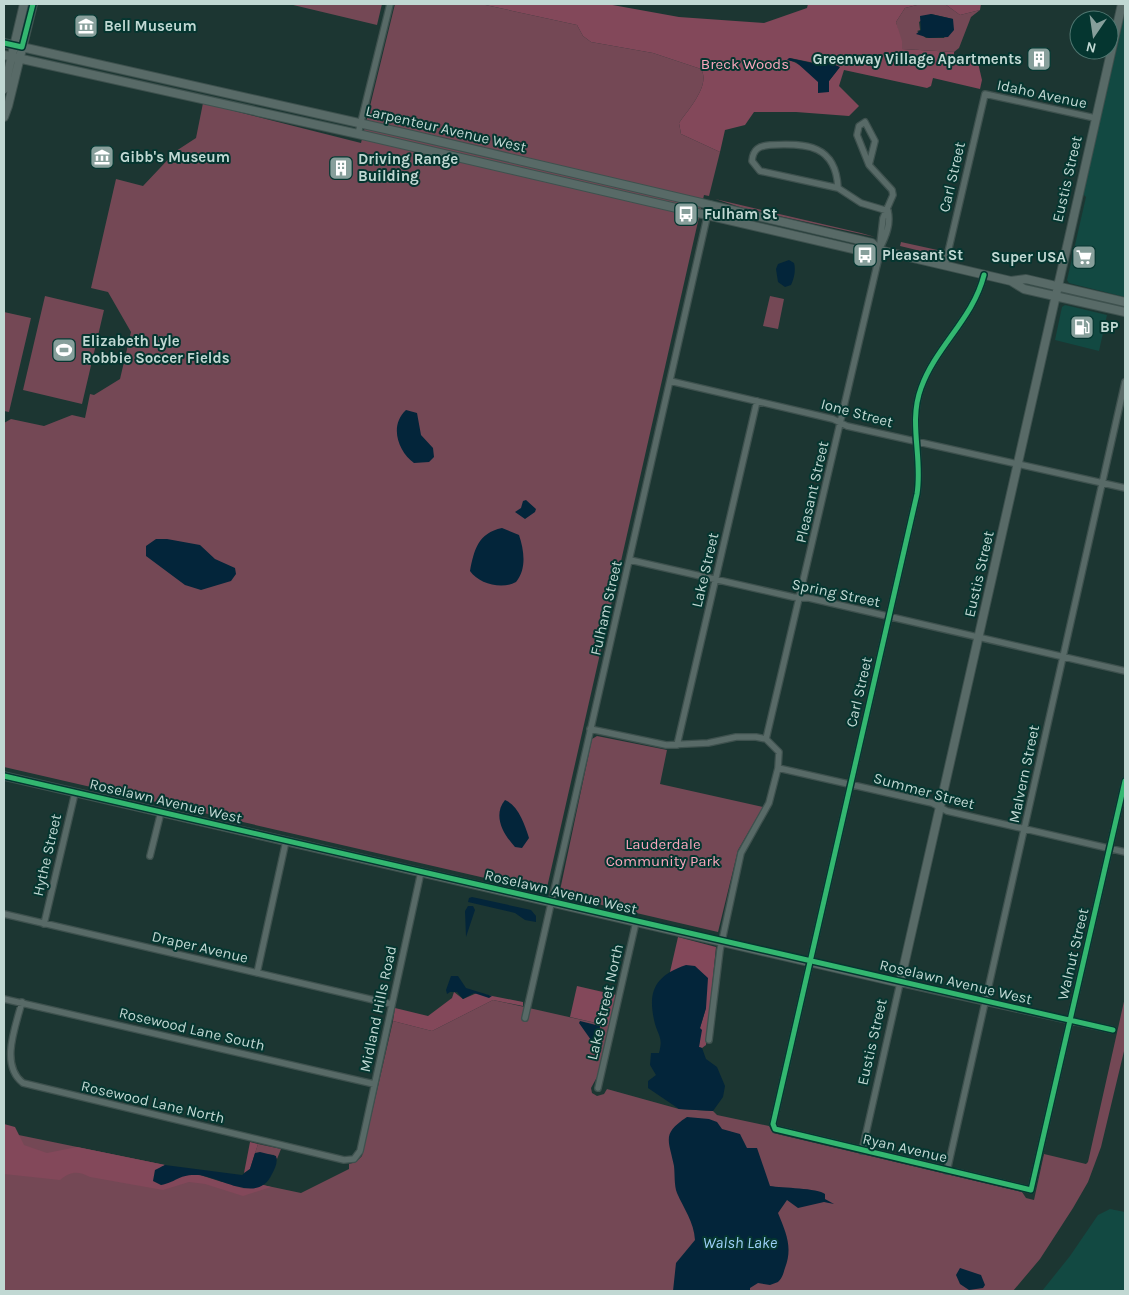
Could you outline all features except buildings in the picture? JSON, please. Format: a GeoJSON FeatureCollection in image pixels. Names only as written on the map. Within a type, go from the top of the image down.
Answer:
{"type":"FeatureCollection","features":[{"type":"Feature","properties":{"kind":"main road"},"geometry":{"type":"LineString","coordinates":[[18,46],[24,4]]}},
{"type":"Feature","properties":{"kind":"main road"},"geometry":{"type":"LineString","coordinates":[[4,89],[12,57],[18,46],[33,4]]}},
{"type":"Feature","properties":{"kind":"main road","name":"Eustis Street"},"geometry":{"type":"LineString","coordinates":[[900,983],[1018,465],[1056,286],[1122,4]]}},
{"type":"Feature","properties":{"kind":"main road","name":"Larpenteur Avenue West"},"geometry":{"type":"LineString","coordinates":[[4,43],[710,204],[872,243],[879,250]]}},
{"type":"Feature","properties":{"kind":"main road"},"geometry":{"type":"LineString","coordinates":[[4,117],[8,106],[12,57]]}},
{"type":"Feature","properties":{"kind":"main road","name":"Larpenteur Avenue West"},"geometry":{"type":"LineString","coordinates":[[12,57],[358,134],[870,253],[879,250],[945,265],[1011,281],[1024,289],[1125,312]]}},
{"type":"Feature","properties":{"kind":"main road"},"geometry":{"type":"LineString","coordinates":[[143,86],[145,75]]}},
{"type":"Feature","properties":{"kind":"main road","name":"Larpenteur Avenue West"},"geometry":{"type":"LineString","coordinates":[[1011,281],[1026,279],[1125,302]]}},
{"type":"Feature","properties":{"kind":"main road","name":"Roselawn Avenue West"},"geometry":{"type":"LineString","coordinates":[[4,776],[636,922],[721,946],[811,962],[900,983]]}},
{"type":"Feature","properties":{"kind":"street"},"geometry":{"type":"LineString","coordinates":[[358,134],[390,4]]}},
{"type":"Feature","properties":{"kind":"street","name":"Idaho Avenue"},"geometry":{"type":"LineString","coordinates":[[985,94],[1095,118]]}},
{"type":"Feature","properties":{"kind":"street","name":"Carl Street"},"geometry":{"type":"LineString","coordinates":[[945,265],[985,94]]}},
{"type":"Feature","properties":{"kind":"street"},"geometry":{"type":"LineString","coordinates":[[865,122],[875,141],[869,165],[857,135],[859,126],[865,122]]}},
{"type":"Feature","properties":{"kind":"street"},"geometry":{"type":"LineString","coordinates":[[838,188],[838,176],[830,158],[823,151],[803,146],[779,144],[762,145],[753,153],[752,161],[760,171],[838,188],[861,203],[888,211]]}},
{"type":"Feature","properties":{"kind":"street","name":"Pleasant Street"},"geometry":{"type":"LineString","coordinates":[[766,739],[879,250],[879,234],[883,218],[894,195],[892,190],[869,165]]}},
{"type":"Feature","properties":{"kind":"street","name":"Fulham Street"},"geometry":{"type":"LineString","coordinates":[[525,1018],[710,204]]}},
{"type":"Feature","properties":{"kind":"street","name":"Carl Street"},"geometry":{"type":"LineString","coordinates":[[775,1128],[773,1124],[920,480],[916,404],[925,375],[937,354],[971,308],[984,274]]}},
{"type":"Feature","properties":{"kind":"street","name":"Ione Street"},"geometry":{"type":"LineString","coordinates":[[670,382],[757,401],[840,422],[847,426],[1125,488]]}},
{"type":"Feature","properties":{"kind":"street","name":"Malvern Street"},"geometry":{"type":"LineString","coordinates":[[946,1171],[1125,382]]}},
{"type":"Feature","properties":{"kind":"street","name":"Lake Street"},"geometry":{"type":"LineString","coordinates":[[677,745],[757,401]]}},
{"type":"Feature","properties":{"kind":"street","name":"Spring Street"},"geometry":{"type":"LineString","coordinates":[[630,560],[979,636],[1125,670]]}},
{"type":"Feature","properties":{"kind":"street"},"geometry":{"type":"LineString","coordinates":[[590,729],[656,744],[677,745],[736,737],[766,739],[779,752],[778,768],[769,803],[741,852],[721,946],[709,1040]]}},
{"type":"Feature","properties":{"kind":"street","name":"Summer Street"},"geometry":{"type":"LineString","coordinates":[[778,768],[932,803],[947,811],[1125,852]]}},
{"type":"Feature","properties":{"kind":"street","name":"Walnut Street"},"geometry":{"type":"LineString","coordinates":[[1031,1190],[1125,781]]}},
{"type":"Feature","properties":{"kind":"street","name":"Hythe Street"},"geometry":{"type":"LineString","coordinates":[[44,924],[74,793]]}},
{"type":"Feature","properties":{"kind":"street"},"geometry":{"type":"LineString","coordinates":[[150,856],[161,812]]}},
{"type":"Feature","properties":{"kind":"street"},"geometry":{"type":"LineString","coordinates":[[257,972],[286,841]]}},
{"type":"Feature","properties":{"kind":"street","name":"Midland Hills Road"},"geometry":{"type":"LineString","coordinates":[[360,1151],[421,872]]}},
{"type":"Feature","properties":{"kind":"street","name":"Draper Avenue"},"geometry":{"type":"LineString","coordinates":[[4,914],[391,1004]]}},
{"type":"Feature","properties":{"kind":"street","name":"Lake Street North"},"geometry":{"type":"LineString","coordinates":[[598,1088],[636,922]]}},
{"type":"Feature","properties":{"kind":"street","name":"Roselawn Avenue West"},"geometry":{"type":"LineString","coordinates":[[900,983],[1113,1030]]}},
{"type":"Feature","properties":{"kind":"street","name":"Eustis Street"},"geometry":{"type":"LineString","coordinates":[[862,1151],[900,983]]}},
{"type":"Feature","properties":{"kind":"street","name":"Rosewood Lane South"},"geometry":{"type":"LineString","coordinates":[[4,999],[374,1084]]}},
{"type":"Feature","properties":{"kind":"street","name":"Rosewood Lane North"},"geometry":{"type":"LineString","coordinates":[[22,1002],[9,1063],[14,1075],[23,1083],[344,1160],[354,1159],[360,1151]]}},
{"type":"Feature","properties":{"kind":"street","name":"Ryan Avenue"},"geometry":{"type":"LineString","coordinates":[[775,1128],[862,1151],[1031,1190]]}},
{"type":"Feature","properties":{"kind":"shaded area"},"geometry":{"type":"Polygon","coordinates":[[[1125,13],[1125,297],[1069,283],[1067,280],[1086,197],[1083,194],[1114,60],[1119,60],[1119,39],[1125,13]]]}},
{"type":"Feature","properties":{"kind":"shaded area"},"geometry":{"type":"Polygon","coordinates":[[[1065,305],[1107,315],[1099,351],[1055,340],[1062,307],[1065,305]]]}},
{"type":"Feature","properties":{"kind":"shaded area"},"geometry":{"type":"Polygon","coordinates":[[[1110,1209],[1125,1212],[1125,1291],[1042,1291],[1070,1256],[1098,1215],[1110,1209]]]}},
{"type":"Feature","properties":{"kind":"green space"},"geometry":{"type":"Polygon","coordinates":[[[289,4],[382,4],[377,25],[289,4]]]}},
{"type":"Feature","properties":{"kind":"green space"},"geometry":{"type":"Polygon","coordinates":[[[395,4],[481,4],[577,25],[583,36],[591,42],[653,53],[701,69],[703,82],[701,90],[679,123],[681,134],[720,152],[709,196],[704,195],[546,892],[4,767],[4,423],[11,419],[44,426],[72,415],[85,418],[90,394],[94,395],[120,379],[131,332],[108,292],[91,288],[116,179],[143,186],[176,151],[196,138],[203,103],[361,143],[395,4]]]}},
{"type":"Feature","properties":{"kind":"green space","name":"Breck Woods"},"geometry":{"type":"Polygon","coordinates":[[[481,4],[607,4],[679,17],[764,23],[807,8],[808,4],[921,4],[905,8],[896,22],[902,41],[902,49],[954,52],[954,58],[976,54],[982,80],[980,89],[933,78],[931,86],[927,88],[844,70],[839,86],[859,106],[849,116],[796,112],[754,112],[745,125],[725,130],[720,152],[681,134],[679,123],[701,90],[703,75],[701,69],[653,53],[591,42],[583,36],[577,25],[481,4]],[[790,58],[788,60],[804,68],[829,87],[829,81],[839,68],[790,58]]]}},
{"type":"Feature","properties":{"kind":"green space"},"geometry":{"type":"Polygon","coordinates":[[[921,4],[945,4],[960,15],[980,10],[971,17],[959,48],[954,52],[902,49],[896,22],[905,8],[921,4]],[[931,14],[919,22],[920,30],[917,31],[926,38],[944,38],[953,19],[931,14]]]}},
{"type":"Feature","properties":{"kind":"green space"},"geometry":{"type":"Polygon","coordinates":[[[945,4],[981,4],[980,10],[960,15],[945,4]]]}},
{"type":"Feature","properties":{"kind":"green space"},"geometry":{"type":"Polygon","coordinates":[[[715,199],[861,233],[875,237],[743,208],[715,199]]]}},
{"type":"Feature","properties":{"kind":"green space"},"geometry":{"type":"Polygon","coordinates":[[[901,242],[942,251],[942,253],[937,255],[900,246],[901,242]]]}},
{"type":"Feature","properties":{"kind":"green space","name":"Elizabeth Lyle Robbie Soccer Fields"},"geometry":{"type":"Polygon","coordinates":[[[45,296],[104,310],[82,404],[23,390],[45,296]]]}},
{"type":"Feature","properties":{"kind":"green space"},"geometry":{"type":"Polygon","coordinates":[[[770,296],[784,299],[778,329],[763,326],[770,296]]]}},
{"type":"Feature","properties":{"kind":"green space"},"geometry":{"type":"Polygon","coordinates":[[[4,312],[31,318],[9,412],[4,411],[4,312]]]}},
{"type":"Feature","properties":{"kind":"green space","name":"Lauderdale Community Park"},"geometry":{"type":"Polygon","coordinates":[[[597,736],[667,750],[660,784],[763,807],[738,850],[718,932],[559,895],[592,739],[597,736]]]}},
{"type":"Feature","properties":{"kind":"green space"},"geometry":{"type":"Polygon","coordinates":[[[678,937],[716,947],[706,1045],[702,1048],[699,1047],[700,1028],[706,1008],[670,972],[678,937]]]}},
{"type":"Feature","properties":{"kind":"green space"},"geometry":{"type":"Polygon","coordinates":[[[577,986],[616,995],[609,1026],[570,1017],[577,986]]]}},
{"type":"Feature","properties":{"kind":"green space"},"geometry":{"type":"Polygon","coordinates":[[[454,992],[463,999],[477,993],[523,1002],[523,1006],[493,1000],[432,1031],[393,1021],[395,1008],[428,1016],[452,998],[454,992]]]}},
{"type":"Feature","properties":{"kind":"green space"},"geometry":{"type":"Polygon","coordinates":[[[1125,997],[1125,1047],[1101,1147],[1088,1182],[1040,1259],[1013,1291],[4,1291],[4,1132],[165,1165],[159,1166],[174,1179],[263,1185],[301,1193],[349,1169],[349,1164],[356,1162],[362,1156],[393,1021],[432,1031],[493,1000],[609,1026],[597,1077],[591,1088],[592,1093],[597,1096],[604,1094],[607,1089],[679,1109],[713,1111],[717,1115],[769,1126],[773,1133],[1022,1192],[1026,1198],[1034,1200],[1044,1154],[1086,1164],[1088,1162],[1125,997]]]}},
{"type":"Feature","properties":{"kind":"green space"},"geometry":{"type":"Polygon","coordinates":[[[4,1124],[15,1127],[24,1145],[47,1153],[77,1147],[165,1165],[155,1170],[153,1181],[161,1185],[183,1175],[200,1175],[244,1189],[263,1185],[271,1187],[243,1196],[205,1184],[189,1182],[163,1190],[90,1177],[78,1173],[68,1175],[60,1180],[4,1174],[4,1124]]]}},
{"type":"Feature","properties":{"kind":"green space"},"geometry":{"type":"Polygon","coordinates":[[[250,1142],[258,1144],[250,1169],[244,1173],[250,1142]]]}},
{"type":"Feature","properties":{"kind":"green space"},"geometry":{"type":"Polygon","coordinates":[[[258,1144],[281,1149],[277,1159],[274,1155],[255,1153],[258,1144]]]}},
{"type":"Feature","properties":{"kind":"water"},"geometry":{"type":"Polygon","coordinates":[[[931,14],[953,19],[954,30],[948,37],[929,38],[916,34],[921,30],[920,16],[931,14]]]}},
{"type":"Feature","properties":{"kind":"water"},"geometry":{"type":"Polygon","coordinates":[[[789,58],[821,65],[828,62],[840,67],[829,81],[829,92],[818,93],[818,82],[796,62],[787,60],[789,58]]]}},
{"type":"Feature","properties":{"kind":"water"},"geometry":{"type":"Polygon","coordinates":[[[789,260],[794,263],[795,269],[791,285],[785,287],[778,282],[776,269],[778,264],[789,260]]]}},
{"type":"Feature","properties":{"kind":"water"},"geometry":{"type":"Polygon","coordinates":[[[406,410],[417,413],[421,435],[433,448],[434,457],[429,462],[414,463],[408,458],[400,445],[397,431],[398,423],[406,410]]]}},
{"type":"Feature","properties":{"kind":"water"},"geometry":{"type":"Polygon","coordinates":[[[526,500],[536,509],[535,512],[525,519],[515,512],[521,508],[523,501],[526,500]]]}},
{"type":"Feature","properties":{"kind":"water"},"geometry":{"type":"Polygon","coordinates":[[[502,528],[519,535],[524,559],[522,571],[516,582],[498,585],[479,579],[470,571],[473,556],[482,538],[494,530],[502,528]]]}},
{"type":"Feature","properties":{"kind":"water"},"geometry":{"type":"Polygon","coordinates":[[[156,539],[200,545],[215,559],[235,568],[236,574],[231,581],[201,590],[185,585],[146,556],[146,546],[156,539]]]}},
{"type":"Feature","properties":{"kind":"water"},"geometry":{"type":"Polygon","coordinates":[[[505,800],[514,806],[529,838],[522,848],[515,847],[501,825],[500,812],[505,800]]]}},
{"type":"Feature","properties":{"kind":"water"},"geometry":{"type":"Polygon","coordinates":[[[472,897],[531,910],[536,916],[536,922],[525,920],[515,913],[468,902],[469,898],[472,897]]]}},
{"type":"Feature","properties":{"kind":"water"},"geometry":{"type":"Polygon","coordinates":[[[468,906],[473,906],[475,910],[466,937],[465,911],[468,906]]]}},
{"type":"Feature","properties":{"kind":"water"},"geometry":{"type":"Polygon","coordinates":[[[686,965],[695,966],[708,978],[706,1008],[700,1028],[702,1030],[699,1047],[702,1048],[706,1059],[717,1067],[725,1086],[723,1097],[713,1111],[679,1109],[648,1088],[648,1081],[656,1075],[650,1065],[651,1053],[659,1053],[661,1044],[653,1013],[653,994],[660,980],[675,969],[686,965]]]}},
{"type":"Feature","properties":{"kind":"water"},"geometry":{"type":"Polygon","coordinates":[[[451,976],[458,976],[466,988],[492,996],[489,998],[474,993],[463,999],[457,992],[447,994],[446,990],[451,976]]]}},
{"type":"Feature","properties":{"kind":"water"},"geometry":{"type":"Polygon","coordinates":[[[580,1021],[600,1026],[599,1041],[591,1040],[579,1023],[580,1021]]]}},
{"type":"Feature","properties":{"kind":"water","name":"Walsh Lake"},"geometry":{"type":"Polygon","coordinates":[[[687,1117],[709,1119],[717,1122],[722,1129],[740,1134],[747,1148],[757,1148],[770,1186],[821,1192],[825,1194],[825,1199],[834,1204],[824,1202],[798,1208],[787,1200],[778,1213],[786,1234],[788,1253],[783,1275],[778,1282],[770,1285],[758,1283],[750,1288],[750,1291],[673,1291],[676,1263],[695,1240],[691,1221],[676,1190],[674,1166],[669,1144],[670,1133],[673,1128],[687,1117]]]}},
{"type":"Feature","properties":{"kind":"water"},"geometry":{"type":"Polygon","coordinates":[[[260,1152],[276,1156],[277,1161],[266,1183],[258,1188],[238,1187],[198,1175],[182,1177],[161,1185],[153,1181],[155,1170],[165,1165],[242,1175],[250,1169],[255,1153],[260,1152]]]}},
{"type":"Feature","properties":{"kind":"water"},"geometry":{"type":"Polygon","coordinates":[[[960,1268],[981,1275],[985,1285],[983,1288],[969,1290],[960,1284],[956,1275],[960,1268]]]}},
{"type":"Feature","properties":{"kind":"cycle path"},"geometry":{"type":"LineString","coordinates":[[4,43],[22,47],[33,4]]}},
{"type":"Feature","properties":{"kind":"cycle path"},"geometry":{"type":"LineString","coordinates":[[984,275],[972,305],[936,359],[921,388],[917,401],[917,494],[773,1124],[775,1129],[1031,1190],[1125,781]]}},
{"type":"Feature","properties":{"kind":"cycle path"},"geometry":{"type":"LineString","coordinates":[[4,776],[1113,1030]]}},
{"type":"Feature","properties":{"kind":"place","name":"Bell Museum"},"geometry":{"type":"Point","coordinates":[86,26]}},
{"type":"Feature","properties":{"kind":"place","name":"Greenway Village Apartments"},"geometry":{"type":"Point","coordinates":[1039,59]}},
{"type":"Feature","properties":{"kind":"place","name":"Gibb's Museum"},"geometry":{"type":"Point","coordinates":[102,157]}},
{"type":"Feature","properties":{"kind":"place","name":"Driving Range Building"},"geometry":{"type":"Point","coordinates":[341,168]}},
{"type":"Feature","properties":{"kind":"place","name":"Fulham St"},"geometry":{"type":"Point","coordinates":[686,214]}},
{"type":"Feature","properties":{"kind":"place","name":"Pleasant St"},"geometry":{"type":"Point","coordinates":[865,255]}},
{"type":"Feature","properties":{"kind":"place","name":"Super USA"},"geometry":{"type":"Point","coordinates":[1084,257]}},
{"type":"Feature","properties":{"kind":"place","name":"BP"},"geometry":{"type":"Point","coordinates":[1082,327]}},
{"type":"Feature","properties":{"kind":"place","name":"Elizabeth Lyle Robbie Soccer Fields"},"geometry":{"type":"Point","coordinates":[64,350]}}]}
